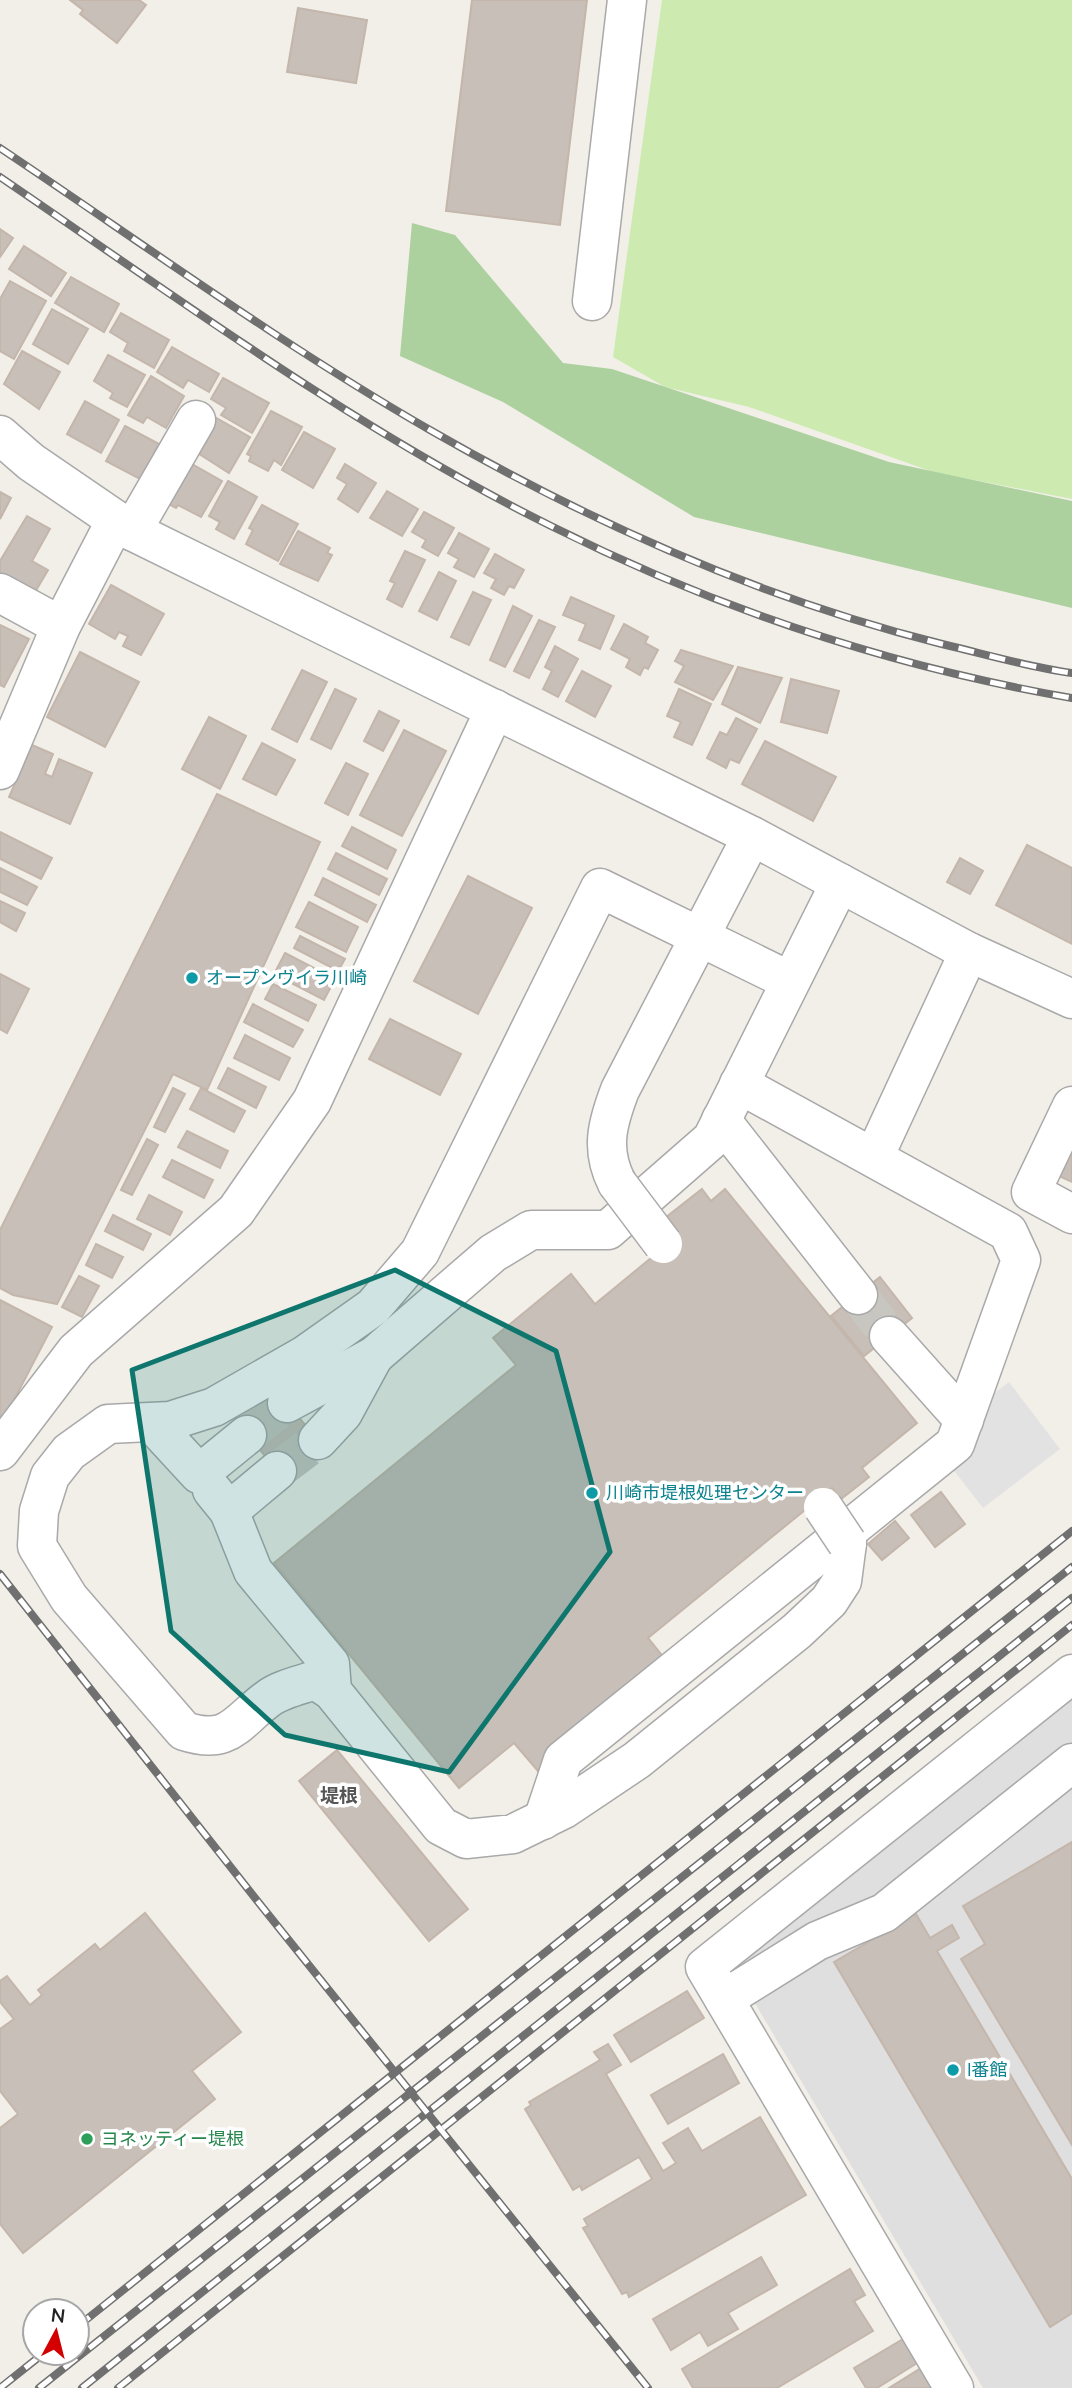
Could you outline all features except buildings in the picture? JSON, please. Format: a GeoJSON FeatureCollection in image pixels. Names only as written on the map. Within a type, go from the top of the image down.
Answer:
{"type":"FeatureCollection","features":[{"type":"Feature","properties":{"kind":"street"},"geometry":{"type":"LineString","coordinates":[[592,301],[627,0]]}},
{"type":"Feature","properties":{"kind":"street"},"geometry":{"type":"LineString","coordinates":[[0,770],[61,626],[124,526],[196,420]]}},
{"type":"Feature","properties":{"kind":"street"},"geometry":{"type":"LineString","coordinates":[[0,435],[32,462],[124,526],[752,836],[969,953],[1072,999]]}},
{"type":"Feature","properties":{"kind":"street"},"geometry":{"type":"LineString","coordinates":[[0,593],[61,626]]}},
{"type":"Feature","properties":{"kind":"street"},"geometry":{"type":"LineString","coordinates":[[0,1451],[76,1351],[236,1211],[312,1101],[495,709]]}},
{"type":"Feature","properties":{"kind":"street"},"geometry":{"type":"LineString","coordinates":[[663,1244],[617,1183],[608,1166],[605,1144],[610,1117],[620,1090],[752,836]]}},
{"type":"Feature","properties":{"kind":"street"},"geometry":{"type":"LineString","coordinates":[[287,1403],[373,1356],[493,1253],[531,1230],[608,1230],[712,1139],[840,883]]}},
{"type":"Feature","properties":{"kind":"street"},"geometry":{"type":"LineString","coordinates":[[790,981],[701,935],[600,888],[420,1252],[373,1307],[305,1355],[214,1407],[170,1421],[108,1424],[69,1452],[50,1476],[39,1511],[37,1546],[69,1598],[184,1731],[206,1738],[236,1728],[271,1696],[315,1680],[332,1691],[441,1826],[466,1839],[513,1833],[564,1809],[637,1760],[797,1632],[829,1601],[842,1581],[847,1543],[823,1507]]}},
{"type":"Feature","properties":{"kind":"street"},"geometry":{"type":"LineString","coordinates":[[874,1157],[969,953]]}},
{"type":"Feature","properties":{"kind":"street"},"geometry":{"type":"LineString","coordinates":[[542,1819],[563,1760],[956,1444],[1021,1260],[1008,1232],[739,1084]]}},
{"type":"Feature","properties":{"kind":"street"},"geometry":{"type":"LineString","coordinates":[[1072,1105],[1031,1192],[1072,1214]]}},
{"type":"Feature","properties":{"kind":"street"},"geometry":{"type":"LineString","coordinates":[[720,1120],[858,1295]]}},
{"type":"Feature","properties":{"kind":"street"},"geometry":{"type":"LineString","coordinates":[[420,1252],[450,1290]]}},
{"type":"Feature","properties":{"kind":"street"},"geometry":{"type":"LineString","coordinates":[[889,1336],[964,1420]]}},
{"type":"Feature","properties":{"kind":"street"},"geometry":{"type":"LineString","coordinates":[[318,1440],[343,1413],[373,1356]]}},
{"type":"Feature","properties":{"kind":"street"},"geometry":{"type":"LineString","coordinates":[[152,1423],[229,1511],[253,1571],[330,1664],[332,1691]]}},
{"type":"Feature","properties":{"kind":"street"},"geometry":{"type":"LineString","coordinates":[[199,1474],[247,1435]]}},
{"type":"Feature","properties":{"kind":"street"},"geometry":{"type":"LineString","coordinates":[[229,1511],[277,1471]]}},
{"type":"Feature","properties":{"kind":"street"},"geometry":{"type":"LineString","coordinates":[[954,2388],[705,1966],[1072,1675]]}},
{"type":"Feature","properties":{"kind":"street"},"geometry":{"type":"LineString","coordinates":[[724,1999],[817,1941],[884,1913],[1072,1763]]}},
{"type":"Feature","properties":{"kind":"highlighted area"},"geometry":{"type":"Polygon","coordinates":[[[395,1270],[556,1351],[610,1552],[449,1772],[285,1735],[171,1631],[132,1370],[395,1270]]]}},
{"type":"Feature","properties":{"kind":"shaded area"},"geometry":{"type":"Polygon","coordinates":[[[1009,1382],[1060,1449],[983,1508],[931,1441],[1009,1382]]]}},
{"type":"Feature","properties":{"kind":"shaded area"},"geometry":{"type":"Polygon","coordinates":[[[1072,1686],[1072,2388],[983,2388],[730,1961],[1072,1686]]]}},
{"type":"Feature","properties":{"kind":"green space"},"geometry":{"type":"Polygon","coordinates":[[[662,0],[1072,0],[1072,499],[933,472],[749,407],[665,387],[613,357],[662,0]]]}},
{"type":"Feature","properties":{"kind":"green space"},"geometry":{"type":"Polygon","coordinates":[[[412,223],[455,235],[563,363],[612,369],[889,462],[1072,501],[1072,608],[694,517],[503,402],[400,356],[412,223]]]}},
{"type":"Feature","properties":{"kind":"tunnel"},"geometry":{"type":"LineString","coordinates":[[858,1295],[889,1336]]}},
{"type":"Feature","properties":{"kind":"tunnel"},"geometry":{"type":"LineString","coordinates":[[247,1435],[287,1403]]}},
{"type":"Feature","properties":{"kind":"tunnel"},"geometry":{"type":"LineString","coordinates":[[277,1471],[318,1440]]}},
{"type":"Feature","properties":{"kind":"railway"},"geometry":{"type":"LineString","coordinates":[[0,148],[320,363],[430,430],[552,496],[678,555],[809,605],[942,644],[1072,673]]}},
{"type":"Feature","properties":{"kind":"railway"},"geometry":{"type":"LineString","coordinates":[[0,177],[202,316],[339,406],[408,448],[551,526],[676,583],[806,631],[938,670],[1072,698]]}},
{"type":"Feature","properties":{"kind":"railway"},"geometry":{"type":"LineString","coordinates":[[91,2316],[1072,1531]]}},
{"type":"Feature","properties":{"kind":"railway"},"geometry":{"type":"LineString","coordinates":[[39,2388],[1072,1567]]}},
{"type":"Feature","properties":{"kind":"railway"},"geometry":{"type":"LineString","coordinates":[[0,1574],[259,1903],[648,2388]]}},
{"type":"Feature","properties":{"kind":"railway"},"geometry":{"type":"LineString","coordinates":[[82,2388],[1072,1598]]}},
{"type":"Feature","properties":{"kind":"railway"},"geometry":{"type":"LineString","coordinates":[[118,2388],[1072,1625]]}},
{"type":"Feature","properties":{"kind":"railway"},"geometry":{"type":"LineString","coordinates":[[0,2388],[26,2367]]}},
{"type":"Feature","properties":{"kind":"place","name":"オープンヴイラ川崎"},"geometry":{"type":"Point","coordinates":[192,978]}},
{"type":"Feature","properties":{"kind":"place","name":"川崎市堤根処理センター"},"geometry":{"type":"Point","coordinates":[592,1493]}},
{"type":"Feature","properties":{"kind":"place","name":"I番館"},"geometry":{"type":"Point","coordinates":[953,2070]}},
{"type":"Feature","properties":{"kind":"place","name":"ヨネッティー堤根"},"geometry":{"type":"Point","coordinates":[87,2139]}},
{"type":"Feature","properties":{"kind":"district","name":"堤根"},"geometry":{"type":"Point","coordinates":[339,1795]}}]}
